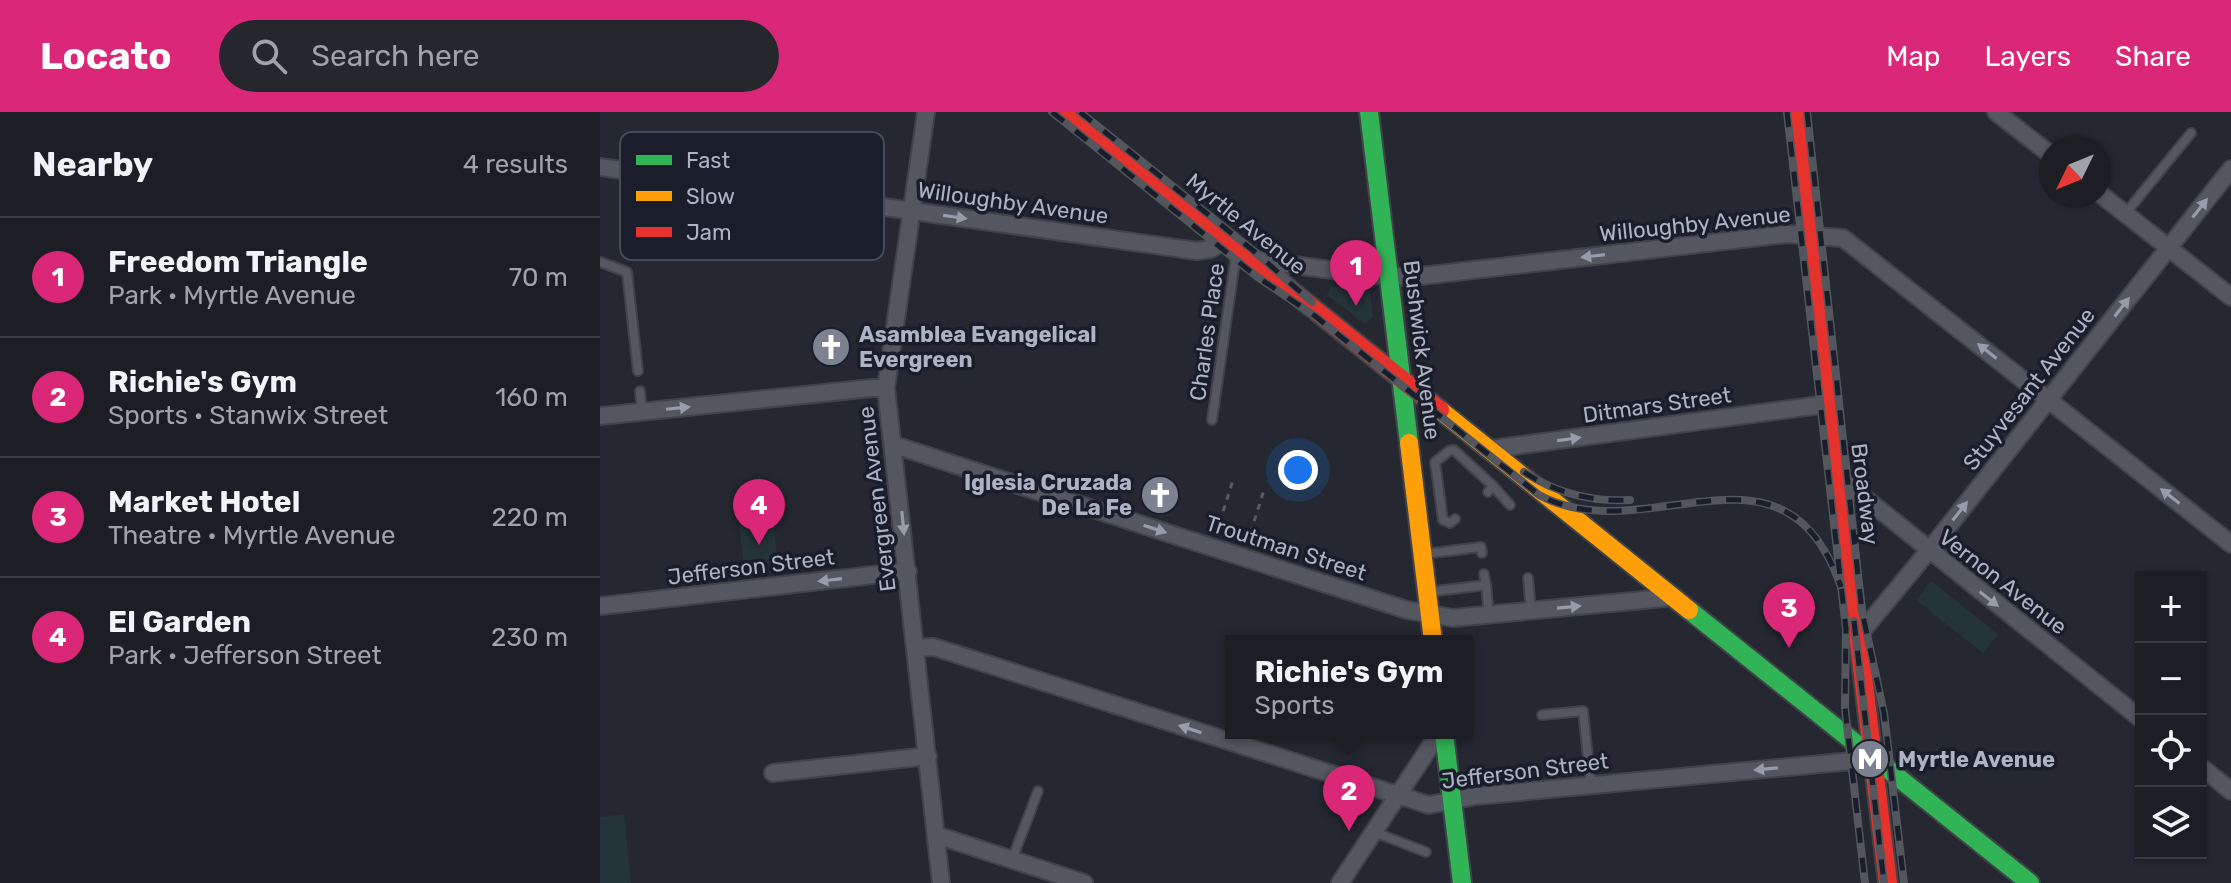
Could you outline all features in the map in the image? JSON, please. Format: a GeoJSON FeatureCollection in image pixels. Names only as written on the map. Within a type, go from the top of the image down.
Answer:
{"type":"FeatureCollection","features":[{"type":"Feature","properties":{"kind":"main road","name":"Myrtle Avenue"},"geometry":{"type":"LineString","coordinates":[[1068,112],[1491,449],[1503,466],[1675,597],[2030,883]]}},
{"type":"Feature","properties":{"kind":"main road","name":"Bushwick Avenue"},"geometry":{"type":"LineString","coordinates":[[1369,112],[1432,635]]}},
{"type":"Feature","properties":{"kind":"main road","name":"Broadway"},"geometry":{"type":"LineString","coordinates":[[1795,112],[1888,883]]}},
{"type":"Feature","properties":{"kind":"main road"},"geometry":{"type":"LineString","coordinates":[[1443,739],[1462,883]]}},
{"type":"Feature","properties":{"kind":"street","name":"Evergreen Avenue"},"geometry":{"type":"LineString","coordinates":[[926,112],[886,388],[941,883]]}},
{"type":"Feature","properties":{"kind":"street"},"geometry":{"type":"LineString","coordinates":[[1996,112],[2039,146]]}},
{"type":"Feature","properties":{"kind":"street","name":"Willoughby Avenue"},"geometry":{"type":"LineString","coordinates":[[600,167],[620,170]]}},
{"type":"Feature","properties":{"kind":"street","name":"Stuyvesant Avenue"},"geometry":{"type":"LineString","coordinates":[[1859,635],[2231,169]]}},
{"type":"Feature","properties":{"kind":"street"},"geometry":{"type":"LineString","coordinates":[[2111,203],[2231,297]]}},
{"type":"Feature","properties":{"kind":"street","name":"Willoughby Avenue"},"geometry":{"type":"LineString","coordinates":[[884,207],[1197,251],[1238,249],[1389,276],[1412,277],[1787,234],[1843,238],[2231,544]]}},
{"type":"Feature","properties":{"kind":"street"},"geometry":{"type":"LineString","coordinates":[[600,416],[886,388]]}},
{"type":"Feature","properties":{"kind":"street","name":"Ditmars Street"},"geometry":{"type":"LineString","coordinates":[[1491,449],[1828,404]]}},
{"type":"Feature","properties":{"kind":"street","name":"Troutman Street"},"geometry":{"type":"LineString","coordinates":[[894,445],[1407,610],[1453,618],[1675,597]]}},
{"type":"Feature","properties":{"kind":"street","name":"Vernon Avenue"},"geometry":{"type":"LineString","coordinates":[[1840,478],[1928,551],[2139,715]]}},
{"type":"Feature","properties":{"kind":"street","name":"Jefferson Street"},"geometry":{"type":"LineString","coordinates":[[600,606],[908,571]]}},
{"type":"Feature","properties":{"kind":"street","name":"Jefferson Street"},"geometry":{"type":"LineString","coordinates":[[916,648],[934,647],[1429,805],[1591,785],[1874,759]]}},
{"type":"Feature","properties":{"kind":"street"},"geometry":{"type":"LineString","coordinates":[[1340,883],[1438,739]]}},
{"type":"Feature","properties":{"kind":"street"},"geometry":{"type":"LineString","coordinates":[[773,773],[928,756]]}},
{"type":"Feature","properties":{"kind":"street"},"geometry":{"type":"LineString","coordinates":[[2207,772],[2231,791]]}},
{"type":"Feature","properties":{"kind":"street"},"geometry":{"type":"LineString","coordinates":[[936,835],[1084,883]]}},
{"type":"Feature","properties":{"kind":"lane"},"geometry":{"type":"LineString","coordinates":[[2125,214],[2191,133]]}},
{"type":"Feature","properties":{"kind":"lane","name":"Charles Place"},"geometry":{"type":"LineString","coordinates":[[1212,420],[1238,249]]}},
{"type":"Feature","properties":{"kind":"lane"},"geometry":{"type":"LineString","coordinates":[[600,262],[627,272],[638,371]]}},
{"type":"Feature","properties":{"kind":"lane"},"geometry":{"type":"LineString","coordinates":[[640,391],[642,412]]}},
{"type":"Feature","properties":{"kind":"lane"},"geometry":{"type":"LineString","coordinates":[[1457,454],[1469,432]]}},
{"type":"Feature","properties":{"kind":"lane"},"geometry":{"type":"LineString","coordinates":[[1469,465],[1491,449]]}},
{"type":"Feature","properties":{"kind":"lane"},"geometry":{"type":"LineString","coordinates":[[1412,465],[1435,462],[1449,451],[1457,454],[1510,505]]}},
{"type":"Feature","properties":{"kind":"lane"},"geometry":{"type":"LineString","coordinates":[[1435,462],[1440,472],[1443,520],[1450,523],[1455,519]]}},
{"type":"Feature","properties":{"kind":"lane"},"geometry":{"type":"LineString","coordinates":[[1416,504],[1442,505]]}},
{"type":"Feature","properties":{"kind":"lane"},"geometry":{"type":"LineString","coordinates":[[1422,554],[1456,553],[1481,547],[1482,553]]}},
{"type":"Feature","properties":{"kind":"lane"},"geometry":{"type":"LineString","coordinates":[[1484,574],[1489,614]]}},
{"type":"Feature","properties":{"kind":"lane"},"geometry":{"type":"LineString","coordinates":[[1472,575],[1473,587]]}},
{"type":"Feature","properties":{"kind":"lane"},"geometry":{"type":"LineString","coordinates":[[1459,576],[1461,588]]}},
{"type":"Feature","properties":{"kind":"lane"},"geometry":{"type":"LineString","coordinates":[[1528,578],[1531,610]]}},
{"type":"Feature","properties":{"kind":"lane"},"geometry":{"type":"LineString","coordinates":[[1427,592],[1486,585]]}},
{"type":"Feature","properties":{"kind":"lane"},"geometry":{"type":"LineString","coordinates":[[1542,715],[1583,711],[1591,785]]}},
{"type":"Feature","properties":{"kind":"lane"},"geometry":{"type":"LineString","coordinates":[[1012,860],[1038,791]]}},
{"type":"Feature","properties":{"kind":"lane"},"geometry":{"type":"LineString","coordinates":[[1374,832],[1426,852]]}},
{"type":"Feature","properties":{"kind":"path"},"geometry":{"type":"LineString","coordinates":[[1216,534],[1233,480]]}},
{"type":"Feature","properties":{"kind":"path"},"geometry":{"type":"LineString","coordinates":[[1247,544],[1264,490]]}},
{"type":"Feature","properties":{"kind":"shaded area"},"geometry":{"type":"Polygon","coordinates":[[[1331,286],[1370,292],[1373,316],[1365,324],[1327,295],[1331,286]]]}},
{"type":"Feature","properties":{"kind":"shaded area"},"geometry":{"type":"Polygon","coordinates":[[[770,494],[778,564],[744,567],[736,497],[770,494]]]}},
{"type":"Feature","properties":{"kind":"shaded area"},"geometry":{"type":"Polygon","coordinates":[[[1931,581],[1998,634],[1983,653],[1916,600],[1931,581]]]}},
{"type":"Feature","properties":{"kind":"shaded area"},"geometry":{"type":"Polygon","coordinates":[[[624,814],[631,883],[600,883],[600,817],[624,814]]]}},
{"type":"Feature","properties":{"kind":"railway"},"geometry":{"type":"LineString","coordinates":[[1052,112],[1256,276],[1315,316],[1539,495],[1581,509],[1624,511],[1709,501],[1749,501],[1785,511],[1816,538],[1841,587]]}},
{"type":"Feature","properties":{"kind":"railway"},"geometry":{"type":"LineString","coordinates":[[1080,112],[1255,252],[1312,302]]}},
{"type":"Feature","properties":{"kind":"railway"},"geometry":{"type":"LineString","coordinates":[[1787,112],[1846,629],[1845,708],[1865,883]]}},
{"type":"Feature","properties":{"kind":"railway"},"geometry":{"type":"LineString","coordinates":[[1807,112],[1862,611],[1884,713],[1904,883]]}},
{"type":"Feature","properties":{"kind":"railway"},"geometry":{"type":"LineString","coordinates":[[1524,472],[1549,486],[1575,495],[1630,500]]}},
{"type":"Feature","properties":{"kind":"railway"},"geometry":{"type":"LineString","coordinates":[[1854,621],[1884,883]]}},
{"type":"Feature","properties":{"kind":"traffic: fast"},"geometry":{"type":"LineString","coordinates":[[1369,112],[1409,443]]}},
{"type":"Feature","properties":{"kind":"traffic: fast"},"geometry":{"type":"LineString","coordinates":[[1689,610],[2030,883]]}},
{"type":"Feature","properties":{"kind":"traffic: fast"},"geometry":{"type":"LineString","coordinates":[[1445,739],[1462,883]]}},
{"type":"Feature","properties":{"kind":"traffic: slow"},"geometry":{"type":"LineString","coordinates":[[1440,410],[1689,610]]}},
{"type":"Feature","properties":{"kind":"traffic: slow"},"geometry":{"type":"LineString","coordinates":[[1409,443],[1432,635]]}},
{"type":"Feature","properties":{"kind":"traffic: jam"},"geometry":{"type":"LineString","coordinates":[[1068,112],[1440,410]]}},
{"type":"Feature","properties":{"kind":"traffic: jam"},"geometry":{"type":"LineString","coordinates":[[1795,112],[1888,883]]}},
{"type":"Feature","properties":{"kind":"place","name":"Freedom Triangle"},"geometry":{"type":"Point","coordinates":[1356,306]}},
{"type":"Feature","properties":{"kind":"place","name":"Asamblea Evangelical Evergreen"},"geometry":{"type":"Point","coordinates":[831,347]}},
{"type":"Feature","properties":{"kind":"place","name":"Iglesia Cruzada De La Fe"},"geometry":{"type":"Point","coordinates":[1160,495]}},
{"type":"Feature","properties":{"kind":"place","name":"El Garden"},"geometry":{"type":"Point","coordinates":[759,545]}},
{"type":"Feature","properties":{"kind":"place","name":"Market Hotel"},"geometry":{"type":"Point","coordinates":[1789,648]}},
{"type":"Feature","properties":{"kind":"place","name":"Myrtle Avenue"},"geometry":{"type":"Point","coordinates":[1870,759]}},
{"type":"Feature","properties":{"kind":"place","name":"Richie's Gym"},"geometry":{"type":"Point","coordinates":[1349,831]}}]}
